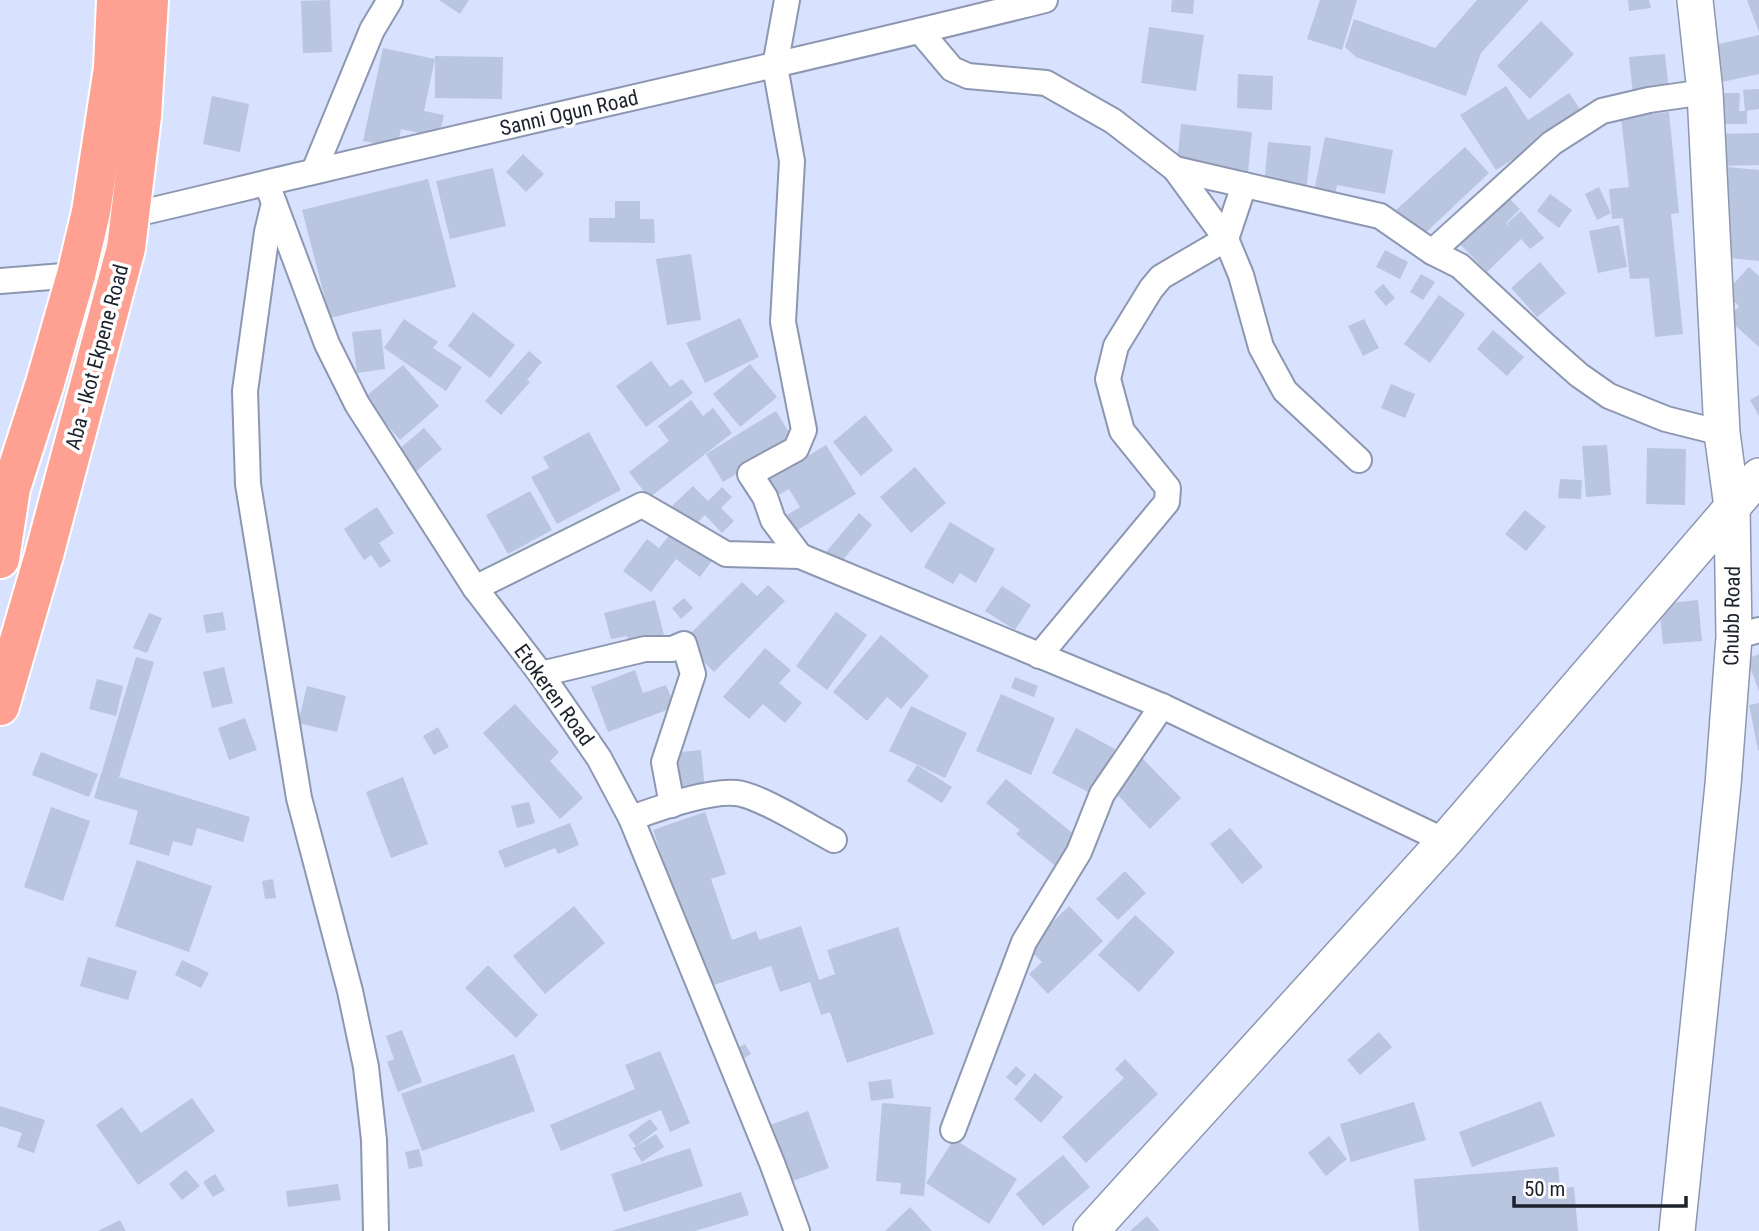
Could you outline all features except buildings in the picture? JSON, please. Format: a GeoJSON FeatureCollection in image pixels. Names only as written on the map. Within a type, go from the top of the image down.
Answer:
{"type":"FeatureCollection","features":[{"type":"Feature","properties":{"kind":"highway"},"geometry":{"type":"LineString","coordinates":[[0,559],[12,488],[76,275],[91,212],[113,68],[116,0]]}},
{"type":"Feature","properties":{"kind":"highway","name":"Aba - Ikot Ekpene Road"},"geometry":{"type":"LineString","coordinates":[[0,706],[119,279],[131,215],[142,116],[149,0]]}},
{"type":"Feature","properties":{"kind":"street"},"geometry":{"type":"LineString","coordinates":[[314,171],[372,30],[390,0]]}},
{"type":"Feature","properties":{"kind":"street"},"geometry":{"type":"LineString","coordinates":[[787,0],[775,66],[792,161],[783,322],[804,430],[796,449],[750,474],[765,497],[773,520],[800,556]]}},
{"type":"Feature","properties":{"kind":"street","name":"Sanni Ogun Road"},"geometry":{"type":"LineString","coordinates":[[91,212],[131,215],[271,194],[314,171],[775,66],[1045,0]]}},
{"type":"Feature","properties":{"kind":"street","name":"Chubb Road"},"geometry":{"type":"LineString","coordinates":[[1677,1231],[1723,785],[1747,633],[1722,433],[1705,92],[1695,0]]}},
{"type":"Feature","properties":{"kind":"street"},"geometry":{"type":"LineString","coordinates":[[920,31],[952,69],[968,76],[1046,83],[1112,121],[1175,169],[1226,239],[1241,275],[1261,347],[1284,391],[1359,460]]}},
{"type":"Feature","properties":{"kind":"street"},"geometry":{"type":"LineString","coordinates":[[1432,252],[1552,144],[1602,111],[1649,100],[1705,92]]}},
{"type":"Feature","properties":{"kind":"street"},"geometry":{"type":"LineString","coordinates":[[1175,169],[1380,216],[1432,252],[1460,266],[1545,345],[1609,396],[1666,419],[1722,433]]}},
{"type":"Feature","properties":{"kind":"street"},"geometry":{"type":"LineString","coordinates":[[1039,656],[1167,502],[1168,488],[1122,431],[1108,379],[1116,346],[1161,277],[1226,239],[1244,185]]}},
{"type":"Feature","properties":{"kind":"street"},"geometry":{"type":"LineString","coordinates":[[271,194],[245,391],[248,484],[299,798],[351,991],[366,1067],[374,1140],[376,1231]]}},
{"type":"Feature","properties":{"kind":"street","name":"Etokeren Road"},"geometry":{"type":"LineString","coordinates":[[271,194],[340,372],[357,404],[475,588],[541,674],[599,758],[631,818],[772,1163],[797,1231]]}},
{"type":"Feature","properties":{"kind":"street"},"geometry":{"type":"LineString","coordinates":[[0,281],[76,275],[119,279]]}},
{"type":"Feature","properties":{"kind":"street"},"geometry":{"type":"LineString","coordinates":[[1091,1231],[1445,841],[1759,476]]}},
{"type":"Feature","properties":{"kind":"street"},"geometry":{"type":"LineString","coordinates":[[475,588],[642,505],[726,554],[800,556],[1162,706],[1445,841]]}},
{"type":"Feature","properties":{"kind":"street"},"geometry":{"type":"LineString","coordinates":[[541,674],[645,649],[672,649],[684,645],[693,674],[664,762],[672,805]]}},
{"type":"Feature","properties":{"kind":"street"},"geometry":{"type":"LineString","coordinates":[[953,1129],[1024,942],[1079,852],[1102,794],[1162,706]]}},
{"type":"Feature","properties":{"kind":"street"},"geometry":{"type":"LineString","coordinates":[[631,818],[672,805],[723,793],[737,793],[754,798],[834,840]]}}]}
